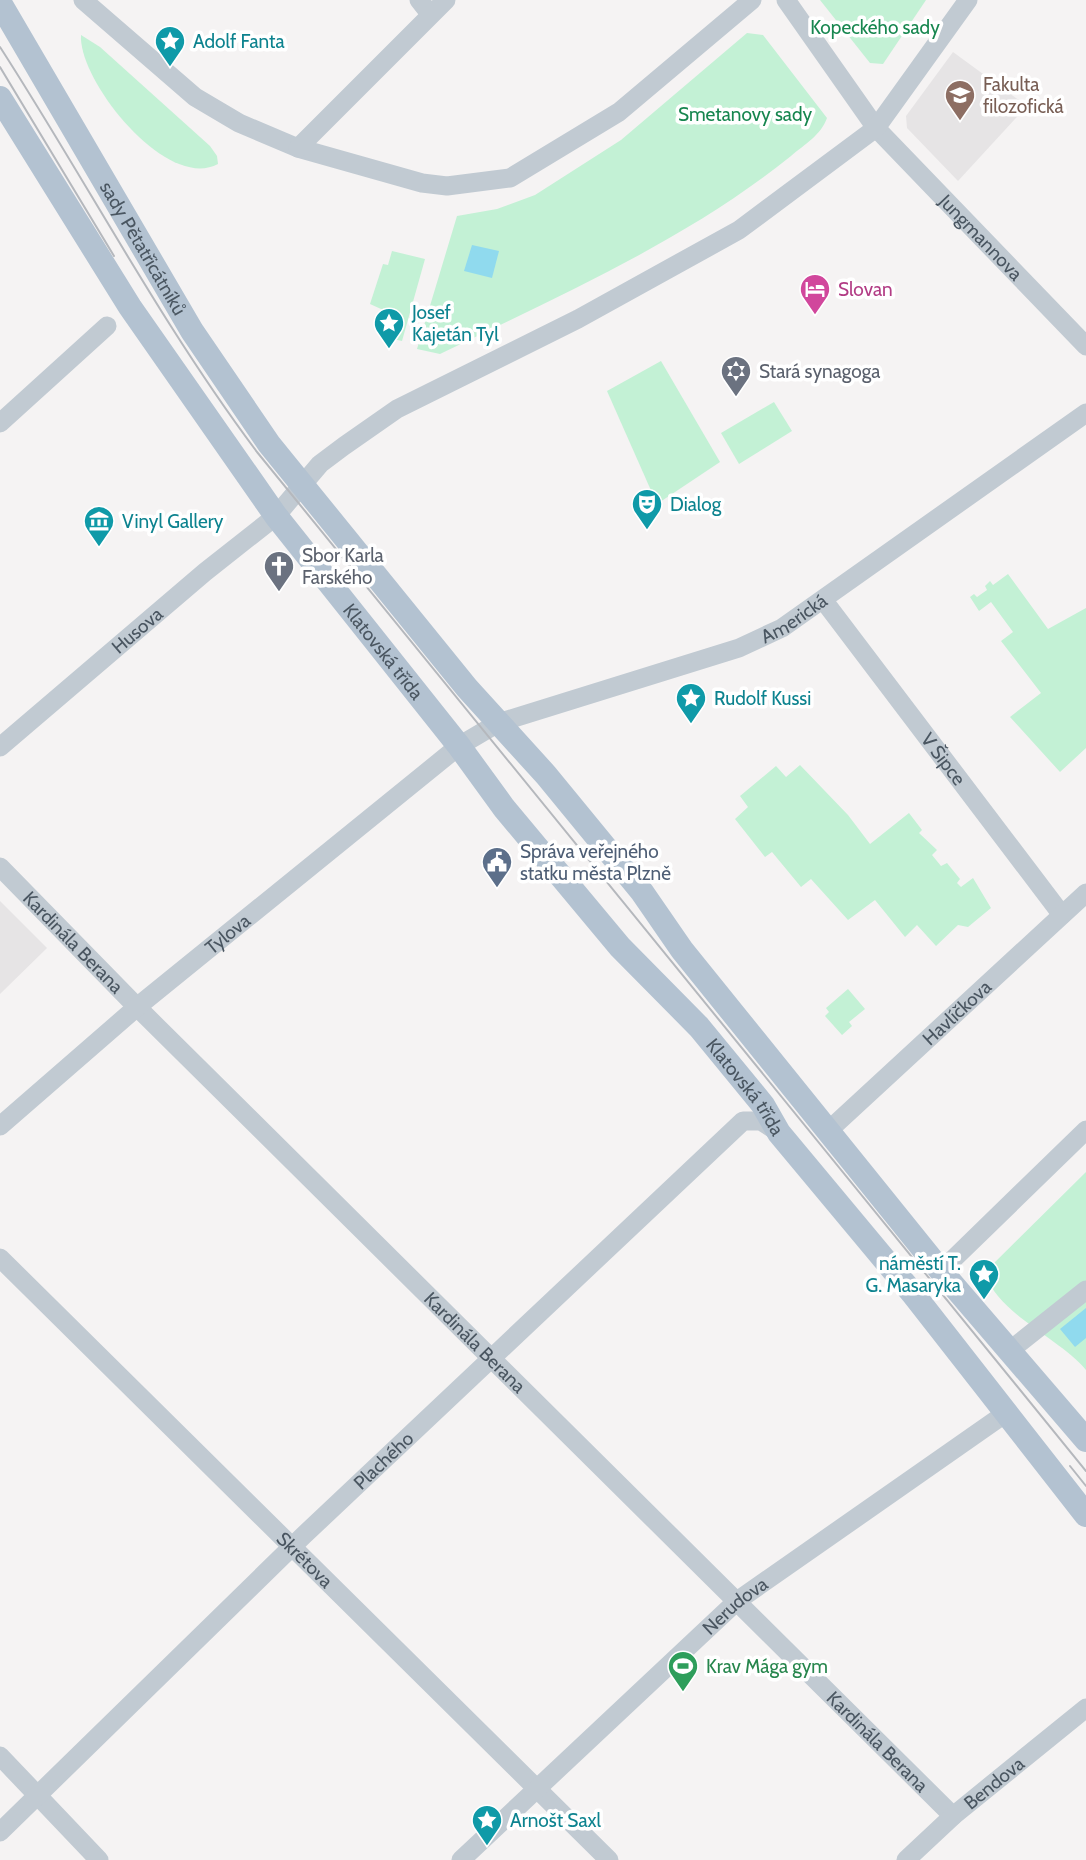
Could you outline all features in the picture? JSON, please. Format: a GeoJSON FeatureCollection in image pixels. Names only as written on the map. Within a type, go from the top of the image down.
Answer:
{"type":"FeatureCollection","features":[{"type":"Feature","properties":{"kind":"main road","name":"sady Pětatřicátníků"},"geometry":{"type":"LineString","coordinates":[[8,7],[192,331],[239,404],[300,485]]}},
{"type":"Feature","properties":{"kind":"main road","name":"sady Pětatřicátníků"},"geometry":{"type":"LineString","coordinates":[[0,98],[130,307],[276,516]]}},
{"type":"Feature","properties":{"kind":"main road","name":"Klatovská třída"},"geometry":{"type":"LineString","coordinates":[[300,485],[498,723],[546,775],[642,892],[682,950],[942,1271],[1008,1352],[1086,1440]]}},
{"type":"Feature","properties":{"kind":"main road","name":"Klatovská třída"},"geometry":{"type":"LineString","coordinates":[[276,516],[459,746],[504,808],[605,931],[707,1037],[763,1105],[779,1133],[1086,1515]]}},
{"type":"Feature","properties":{"kind":"street"},"geometry":{"type":"LineString","coordinates":[[83,0],[195,97],[239,123],[298,148],[422,183],[458,186],[510,178],[619,112],[752,0]]}},
{"type":"Feature","properties":{"kind":"street"},"geometry":{"type":"LineString","coordinates":[[298,148],[352,92],[425,7],[446,0]]}},
{"type":"Feature","properties":{"kind":"street","name":"Jungmannova"},"geometry":{"type":"LineString","coordinates":[[786,0],[876,128],[1086,346]]}},
{"type":"Feature","properties":{"kind":"street"},"geometry":{"type":"LineString","coordinates":[[276,516],[320,464],[397,409],[578,319],[739,230],[876,128],[968,0]]}},
{"type":"Feature","properties":{"kind":"street"},"geometry":{"type":"LineString","coordinates":[[0,423],[107,326]]}},
{"type":"Feature","properties":{"kind":"street","name":"Americká"},"geometry":{"type":"LineString","coordinates":[[459,746],[498,723],[739,648],[782,628],[824,601],[1086,413]]}},
{"type":"Feature","properties":{"kind":"street","name":"Husova"},"geometry":{"type":"LineString","coordinates":[[0,747],[205,572],[276,516]]}},
{"type":"Feature","properties":{"kind":"street","name":"V Šipce"},"geometry":{"type":"LineString","coordinates":[[824,601],[1062,915]]}},
{"type":"Feature","properties":{"kind":"street","name":"Tylova"},"geometry":{"type":"LineString","coordinates":[[0,1126],[137,1007],[459,746]]}},
{"type":"Feature","properties":{"kind":"street","name":"Kardinála Berana"},"geometry":{"type":"LineString","coordinates":[[0,867],[137,1007],[953,1816]]}},
{"type":"Feature","properties":{"kind":"street","name":"Havlíčkova"},"geometry":{"type":"LineString","coordinates":[[828,1130],[1086,893]]}},
{"type":"Feature","properties":{"kind":"street","name":"Plachého"},"geometry":{"type":"LineString","coordinates":[[0,1832],[293,1546],[743,1121],[761,1121],[779,1133]]}},
{"type":"Feature","properties":{"kind":"street"},"geometry":{"type":"LineString","coordinates":[[942,1271],[1086,1130]]}},
{"type":"Feature","properties":{"kind":"street","name":"Skrétova"},"geometry":{"type":"LineString","coordinates":[[0,1258],[609,1860]]}},
{"type":"Feature","properties":{"kind":"street"},"geometry":{"type":"LineString","coordinates":[[1008,1352],[1086,1290]]}},
{"type":"Feature","properties":{"kind":"street","name":"Nerudova"},"geometry":{"type":"LineString","coordinates":[[461,1860],[737,1601],[1006,1413]]}},
{"type":"Feature","properties":{"kind":"street","name":"Bendova"},"geometry":{"type":"LineString","coordinates":[[906,1860],[953,1816],[1086,1708]]}},
{"type":"Feature","properties":{"kind":"street"},"geometry":{"type":"LineString","coordinates":[[0,1756],[99,1860]]}},
{"type":"Feature","properties":{"kind":"shaded area","name":"Fakulta filozofická"},"geometry":{"type":"Polygon","coordinates":[[[953,52],[1027,106],[958,181],[907,128],[906,116],[953,52]]]}},
{"type":"Feature","properties":{"kind":"shaded area"},"geometry":{"type":"Polygon","coordinates":[[[0,901],[47,948],[0,994],[0,901]]]}},
{"type":"Feature","properties":{"kind":"green space","name":"Kopeckého sady"},"geometry":{"type":"Polygon","coordinates":[[[820,0],[926,0],[883,64],[870,63],[820,0]]]}},
{"type":"Feature","properties":{"kind":"green space","name":"Smetanovy sady"},"geometry":{"type":"Polygon","coordinates":[[[747,33],[763,35],[827,118],[812,139],[709,214],[621,265],[440,354],[417,349],[457,216],[497,209],[535,195],[621,140],[747,33]]]}},
{"type":"Feature","properties":{"kind":"green space"},"geometry":{"type":"Polygon","coordinates":[[[81,35],[100,47],[210,146],[217,156],[218,164],[197,168],[174,162],[151,147],[129,127],[109,103],[94,78],[84,55],[81,35]]]}},
{"type":"Feature","properties":{"kind":"green space"},"geometry":{"type":"Polygon","coordinates":[[[392,251],[425,259],[402,341],[393,339],[396,320],[392,314],[370,304],[383,264],[388,265],[392,251]]]}},
{"type":"Feature","properties":{"kind":"green space"},"geometry":{"type":"Polygon","coordinates":[[[661,361],[720,462],[657,504],[607,391],[661,361]]]}},
{"type":"Feature","properties":{"kind":"green space"},"geometry":{"type":"Polygon","coordinates":[[[774,402],[792,431],[739,464],[721,433],[774,402]]]}},
{"type":"Feature","properties":{"kind":"green space"},"geometry":{"type":"Polygon","coordinates":[[[1008,574],[1048,629],[1086,608],[1086,748],[1060,772],[1010,717],[1041,693],[1001,641],[1013,632],[991,602],[979,611],[970,597],[974,594],[977,597],[987,590],[985,586],[990,581],[993,585],[1008,574]]]}},
{"type":"Feature","properties":{"kind":"green space"},"geometry":{"type":"Polygon","coordinates":[[[800,765],[848,815],[870,844],[909,813],[922,830],[919,833],[937,850],[932,855],[941,866],[947,863],[960,879],[957,883],[961,887],[973,878],[991,908],[968,927],[958,925],[936,946],[917,925],[905,937],[875,900],[848,920],[811,879],[801,887],[772,852],[765,857],[735,819],[748,807],[740,796],[776,766],[786,777],[800,765]]]}},
{"type":"Feature","properties":{"kind":"green space"},"geometry":{"type":"Polygon","coordinates":[[[848,989],[865,1009],[849,1022],[852,1026],[842,1035],[825,1016],[829,1012],[826,1008],[848,989]]]}},
{"type":"Feature","properties":{"kind":"green space"},"geometry":{"type":"Polygon","coordinates":[[[1086,1172],[1086,1370],[1003,1302],[986,1275],[988,1269],[1086,1172]]]}},
{"type":"Feature","properties":{"kind":"water"},"geometry":{"type":"Polygon","coordinates":[[[472,245],[499,251],[492,278],[464,271],[472,245]]]}},
{"type":"Feature","properties":{"kind":"water"},"geometry":{"type":"Polygon","coordinates":[[[1086,1308],[1086,1338],[1075,1347],[1060,1329],[1086,1308]]]}},
{"type":"Feature","properties":{"kind":"tram line"},"geometry":{"type":"LineString","coordinates":[[0,47],[156,303],[257,452],[1086,1471]]}},
{"type":"Feature","properties":{"kind":"tram line"},"geometry":{"type":"LineString","coordinates":[[0,67],[114,256]]}},
{"type":"Feature","properties":{"kind":"tram line"},"geometry":{"type":"LineString","coordinates":[[1070,1466],[1086,1486]]}},
{"type":"Feature","properties":{"kind":"place","name":"Adolf Fanta"},"geometry":{"type":"Point","coordinates":[170,68]}},
{"type":"Feature","properties":{"kind":"place","name":"Fakulta filozofická"},"geometry":{"type":"Point","coordinates":[960,122]}},
{"type":"Feature","properties":{"kind":"place","name":"Slovan"},"geometry":{"type":"Point","coordinates":[815,316]}},
{"type":"Feature","properties":{"kind":"place","name":"Josef Kajetán Tyl"},"geometry":{"type":"Point","coordinates":[389,350]}},
{"type":"Feature","properties":{"kind":"place","name":"Stará synagoga"},"geometry":{"type":"Point","coordinates":[736,398]}},
{"type":"Feature","properties":{"kind":"place","name":"Dialog"},"geometry":{"type":"Point","coordinates":[647,531]}},
{"type":"Feature","properties":{"kind":"place","name":"Vinyl Gallery"},"geometry":{"type":"Point","coordinates":[99,548]}},
{"type":"Feature","properties":{"kind":"place","name":"Sbor Karla Farského"},"geometry":{"type":"Point","coordinates":[279,593]}},
{"type":"Feature","properties":{"kind":"place","name":"Rudolf Kussi"},"geometry":{"type":"Point","coordinates":[691,725]}},
{"type":"Feature","properties":{"kind":"place","name":"Správa veřejného statku města Plzně"},"geometry":{"type":"Point","coordinates":[497,889]}},
{"type":"Feature","properties":{"kind":"place","name":"náměstí T. G. Masaryka"},"geometry":{"type":"Point","coordinates":[984,1301]}},
{"type":"Feature","properties":{"kind":"place","name":"Krav Mága gym"},"geometry":{"type":"Point","coordinates":[683,1693]}},
{"type":"Feature","properties":{"kind":"place","name":"Arnošt Saxl"},"geometry":{"type":"Point","coordinates":[487,1847]}}]}
